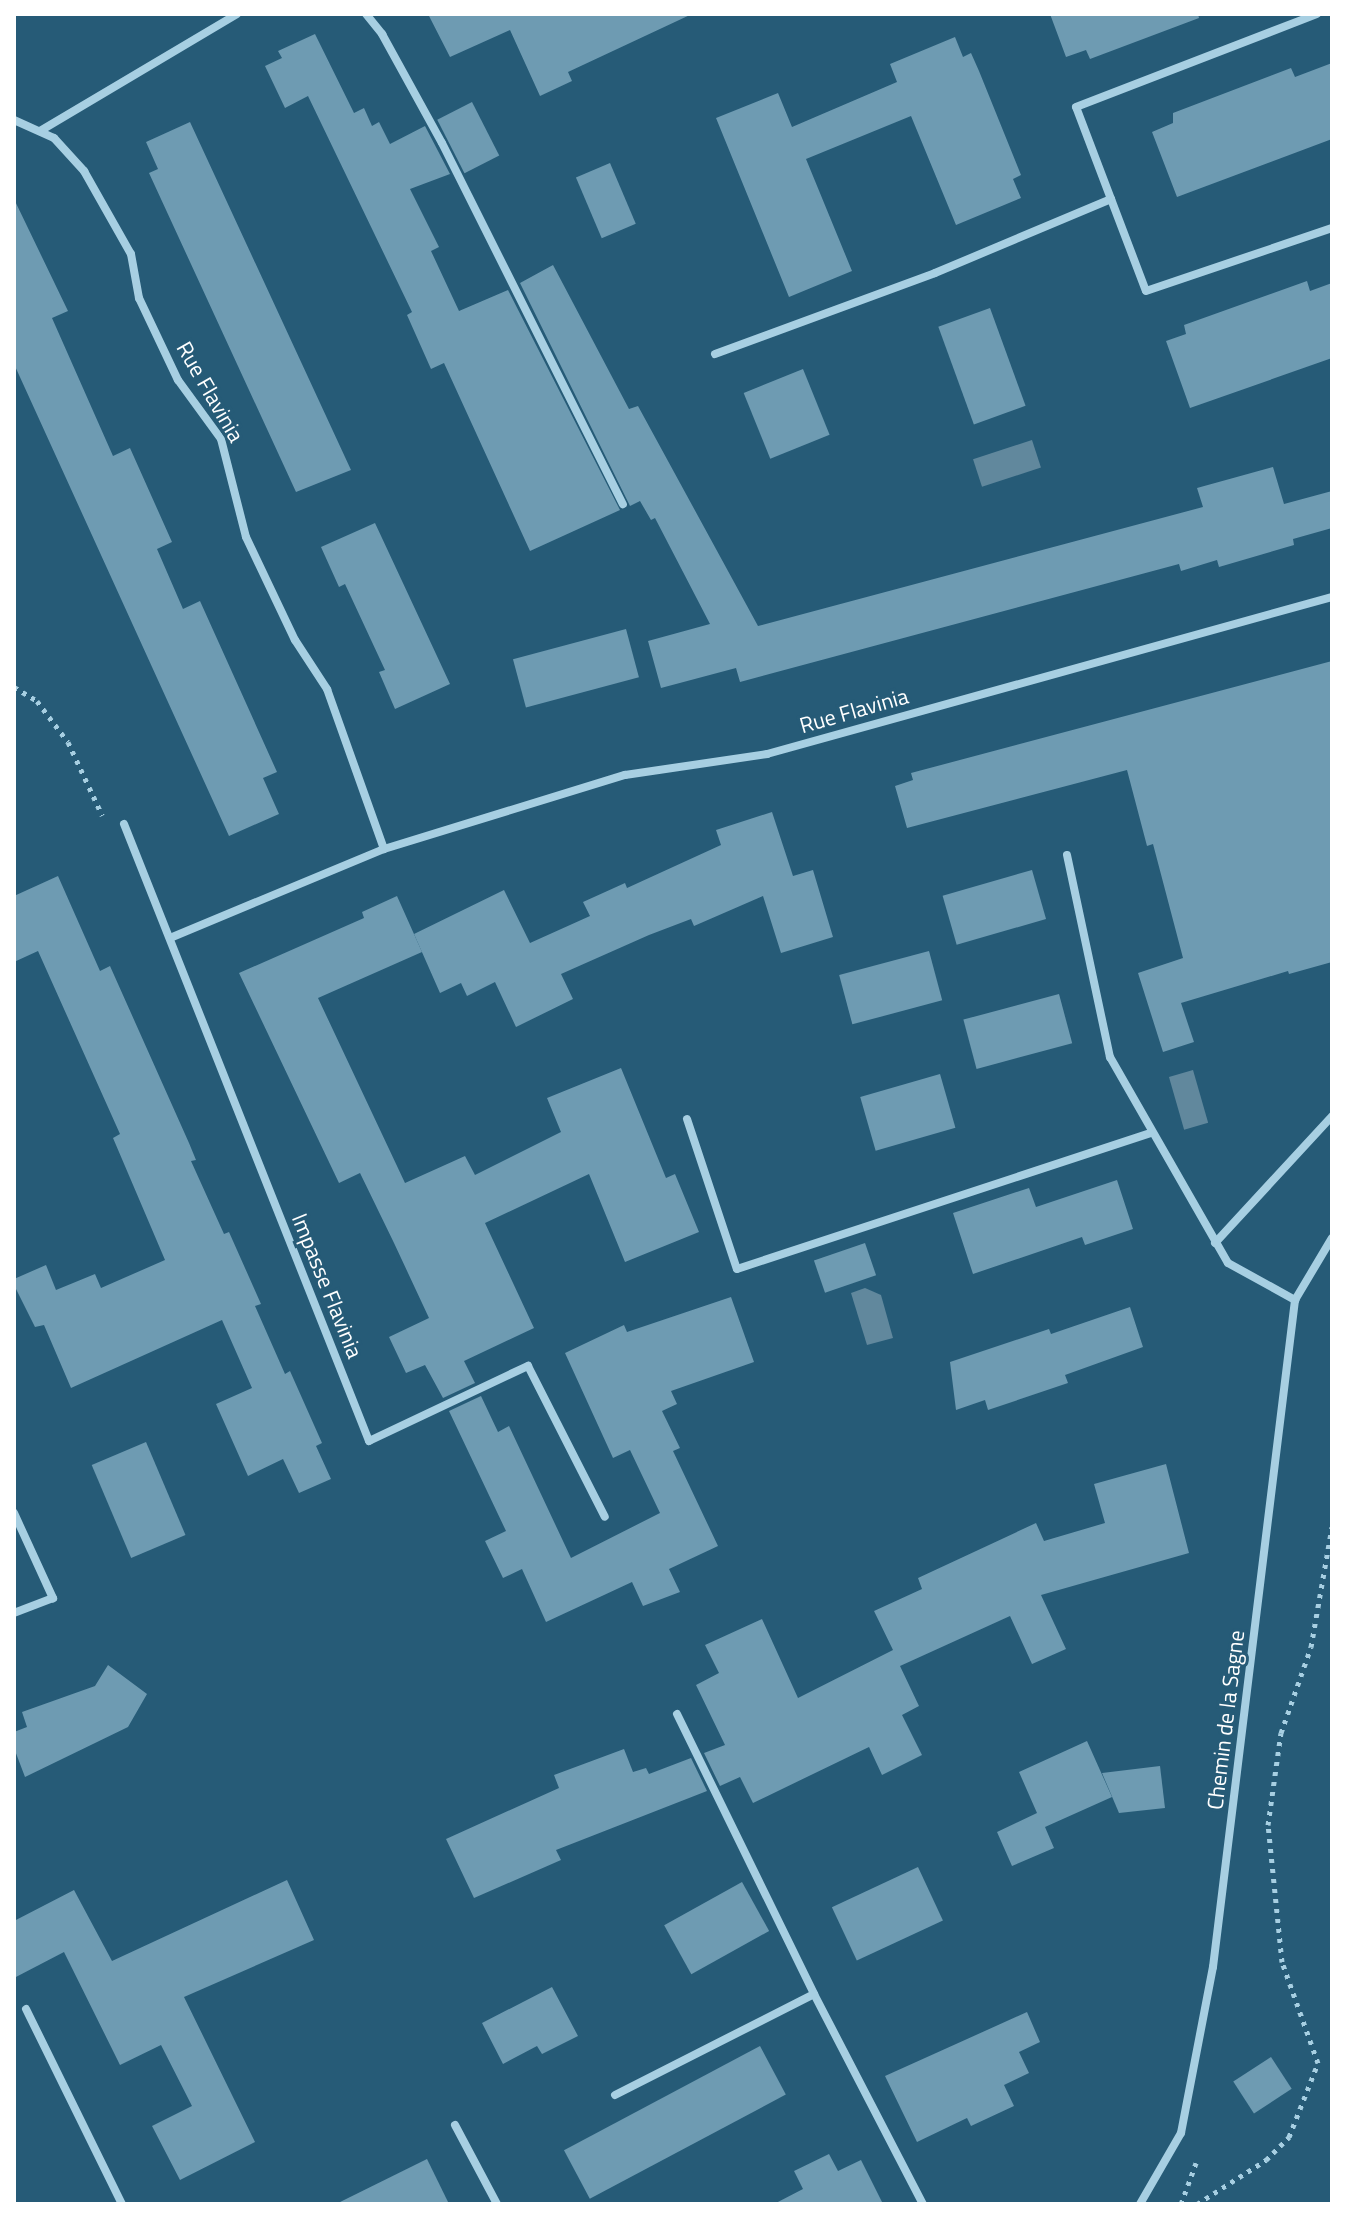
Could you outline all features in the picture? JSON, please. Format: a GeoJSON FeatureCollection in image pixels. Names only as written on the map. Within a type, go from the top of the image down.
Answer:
{"type":"FeatureCollection","features":[{"type":"Feature","properties":{"kind":"street"},"geometry":{"type":"LineString","coordinates":[[40,131],[237,14]]}},
{"type":"Feature","properties":{"kind":"street"},"geometry":{"type":"LineString","coordinates":[[366,14],[382,34],[442,143],[623,504]]}},
{"type":"Feature","properties":{"kind":"street"},"geometry":{"type":"LineString","coordinates":[[1317,14],[1076,107],[1146,291],[1332,228]]}},
{"type":"Feature","properties":{"kind":"street","name":"Rue Flavinia"},"geometry":{"type":"LineString","coordinates":[[14,120],[54,138],[84,171],[131,254],[139,298],[178,380],[221,439],[246,537],[295,640],[327,689],[384,849]]}},
{"type":"Feature","properties":{"kind":"street"},"geometry":{"type":"LineString","coordinates":[[715,354],[935,273],[1111,199]]}},
{"type":"Feature","properties":{"kind":"street","name":"Rue Flavinia"},"geometry":{"type":"LineString","coordinates":[[170,938],[384,849],[625,775],[767,754],[1332,597]]}},
{"type":"Feature","properties":{"kind":"street","name":"Impasse Flavinia"},"geometry":{"type":"LineString","coordinates":[[124,824],[369,1441],[528,1366],[605,1517]]}},
{"type":"Feature","properties":{"kind":"street"},"geometry":{"type":"LineString","coordinates":[[1067,855],[1110,1057],[1150,1133],[1228,1263],[1295,1300]]}},
{"type":"Feature","properties":{"kind":"street"},"geometry":{"type":"LineString","coordinates":[[1215,1243],[1332,1116]]}},
{"type":"Feature","properties":{"kind":"street"},"geometry":{"type":"LineString","coordinates":[[687,1119],[737,1269],[1150,1133]]}},
{"type":"Feature","properties":{"kind":"street","name":"Chemin de la Sagne"},"geometry":{"type":"LineString","coordinates":[[1140,2204],[1181,2133],[1213,1967],[1295,1300],[1332,1238]]}},
{"type":"Feature","properties":{"kind":"street"},"geometry":{"type":"LineString","coordinates":[[14,1513],[53,1598],[14,1613]]}},
{"type":"Feature","properties":{"kind":"street"},"geometry":{"type":"LineString","coordinates":[[677,1714],[814,1994],[923,2204]]}},
{"type":"Feature","properties":{"kind":"street"},"geometry":{"type":"LineString","coordinates":[[615,2095],[814,1994]]}},
{"type":"Feature","properties":{"kind":"street"},"geometry":{"type":"LineString","coordinates":[[26,2009],[122,2204]]}},
{"type":"Feature","properties":{"kind":"street"},"geometry":{"type":"LineString","coordinates":[[455,2125],[497,2204]]}},
{"type":"Feature","properties":{"kind":"path"},"geometry":{"type":"LineString","coordinates":[[14,687],[37,701],[68,742],[103,817],[124,824]]}},
{"type":"Feature","properties":{"kind":"path"},"geometry":{"type":"LineString","coordinates":[[1197,2204],[1266,2160],[1289,2137],[1318,2063],[1282,1962],[1268,1825],[1281,1733],[1311,1647],[1332,1527]]}},
{"type":"Feature","properties":{"kind":"water"},"geometry":{"type":"Polygon","coordinates":[[[1032,440],[1041,468],[982,487],[973,459],[1032,440]]]}},
{"type":"Feature","properties":{"kind":"water"},"geometry":{"type":"Polygon","coordinates":[[[1193,1070],[1208,1123],[1184,1130],[1169,1077],[1193,1070]]]}},
{"type":"Feature","properties":{"kind":"water"},"geometry":{"type":"Polygon","coordinates":[[[865,1288],[881,1295],[893,1338],[867,1345],[851,1293],[865,1288]]]}},
{"type":"Feature","properties":{"kind":"building"},"geometry":{"type":"Polygon","coordinates":[[[428,14],[692,14],[568,72],[572,81],[540,96],[510,30],[450,57],[428,14]]]}},
{"type":"Feature","properties":{"kind":"building"},"geometry":{"type":"Polygon","coordinates":[[[1050,14],[1198,14],[1199,18],[1090,59],[1086,50],[1066,57],[1050,14]]]}},
{"type":"Feature","properties":{"kind":"building"},"geometry":{"type":"Polygon","coordinates":[[[315,34],[354,113],[364,108],[372,126],[379,122],[390,144],[425,126],[450,174],[410,189],[439,247],[431,251],[459,311],[508,290],[620,510],[530,551],[444,363],[431,369],[407,315],[412,312],[308,96],[285,108],[265,66],[282,58],[278,51],[315,34]]]}},
{"type":"Feature","properties":{"kind":"building"},"geometry":{"type":"Polygon","coordinates":[[[955,37],[963,57],[971,53],[979,71],[1021,175],[1013,179],[1021,198],[956,225],[911,116],[806,159],[852,271],[789,297],[716,118],[778,93],[792,127],[897,82],[890,64],[955,37]]]}},
{"type":"Feature","properties":{"kind":"building"},"geometry":{"type":"Polygon","coordinates":[[[1332,63],[1332,139],[1177,197],[1152,132],[1173,123],[1173,113],[1291,68],[1295,77],[1332,63]]]}},
{"type":"Feature","properties":{"kind":"building"},"geometry":{"type":"Polygon","coordinates":[[[472,102],[499,155],[464,173],[437,120],[472,102]]]}},
{"type":"Feature","properties":{"kind":"building"},"geometry":{"type":"Polygon","coordinates":[[[190,122],[351,470],[296,492],[149,173],[158,169],[146,142],[190,122]]]}},
{"type":"Feature","properties":{"kind":"building"},"geometry":{"type":"Polygon","coordinates":[[[610,163],[636,224],[602,238],[576,177],[610,163]]]}},
{"type":"Feature","properties":{"kind":"building"},"geometry":{"type":"Polygon","coordinates":[[[14,199],[68,311],[52,318],[113,456],[130,448],[172,542],[157,549],[183,609],[200,601],[277,772],[263,778],[279,814],[229,836],[14,364],[14,199]]]}},
{"type":"Feature","properties":{"kind":"building"},"geometry":{"type":"Polygon","coordinates":[[[553,265],[629,409],[638,406],[758,626],[1203,507],[1197,488],[1273,467],[1284,504],[1332,491],[1332,528],[1293,539],[1294,545],[1219,567],[1217,560],[1181,571],[1179,564],[740,682],[736,668],[661,688],[648,641],[710,624],[655,518],[651,520],[640,501],[630,506],[520,283],[553,265]]]}},
{"type":"Feature","properties":{"kind":"building"},"geometry":{"type":"Polygon","coordinates":[[[1307,281],[1310,291],[1332,283],[1332,358],[1190,408],[1166,341],[1186,334],[1184,325],[1307,281]]]}},
{"type":"Feature","properties":{"kind":"building"},"geometry":{"type":"Polygon","coordinates":[[[990,308],[1026,406],[974,425],[938,327],[990,308]]]}},
{"type":"Feature","properties":{"kind":"building"},"geometry":{"type":"Polygon","coordinates":[[[803,369],[830,435],[770,459],[744,393],[803,369]]]}},
{"type":"Feature","properties":{"kind":"building"},"geometry":{"type":"Polygon","coordinates":[[[375,523],[450,684],[395,709],[379,672],[385,670],[345,584],[339,587],[321,547],[375,523]]]}},
{"type":"Feature","properties":{"kind":"building"},"geometry":{"type":"Polygon","coordinates":[[[626,629],[639,677],[526,708],[513,659],[626,629]]]}},
{"type":"Feature","properties":{"kind":"building"},"geometry":{"type":"Polygon","coordinates":[[[1332,661],[1332,962],[1289,974],[1288,971],[1181,1003],[1194,1042],[1163,1052],[1138,973],[1183,958],[1153,844],[1147,846],[1127,770],[907,828],[895,786],[913,780],[911,773],[1332,661]]]}},
{"type":"Feature","properties":{"kind":"building"},"geometry":{"type":"Polygon","coordinates":[[[772,812],[793,876],[813,870],[833,937],[781,953],[763,896],[694,926],[691,919],[649,935],[561,974],[573,999],[516,1027],[495,982],[467,996],[461,983],[440,993],[414,934],[504,890],[530,943],[590,916],[583,902],[625,883],[627,888],[721,845],[716,830],[772,812]]]}},
{"type":"Feature","properties":{"kind":"building"},"geometry":{"type":"Polygon","coordinates":[[[1032,870],[1046,919],[957,945],[943,896],[1032,870]]]}},
{"type":"Feature","properties":{"kind":"building"},"geometry":{"type":"Polygon","coordinates":[[[58,876],[100,971],[110,966],[196,1160],[191,1161],[224,1234],[229,1232],[261,1304],[255,1306],[285,1374],[290,1371],[322,1443],[316,1446],[331,1479],[299,1493],[283,1459],[248,1476],[216,1404],[252,1388],[222,1320],[71,1388],[44,1325],[35,1327],[14,1285],[14,1279],[46,1265],[56,1290],[95,1274],[101,1288],[165,1260],[113,1138],[120,1134],[38,951],[14,962],[14,896],[58,876]]]}},
{"type":"Feature","properties":{"kind":"building"},"geometry":{"type":"Polygon","coordinates":[[[397,896],[422,952],[318,998],[405,1183],[465,1156],[475,1175],[561,1132],[547,1098],[621,1068],[666,1178],[675,1174],[699,1232],[625,1262],[589,1174],[485,1223],[534,1328],[464,1361],[475,1383],[443,1398],[425,1365],[406,1373],[389,1337],[429,1318],[394,1243],[360,1173],[339,1183],[239,973],[364,918],[362,912],[397,896]]]}},
{"type":"Feature","properties":{"kind":"building"},"geometry":{"type":"Polygon","coordinates":[[[929,951],[942,1000],[852,1024],[839,975],[929,951]]]}},
{"type":"Feature","properties":{"kind":"building"},"geometry":{"type":"Polygon","coordinates":[[[1059,994],[1072,1043],[977,1069],[963,1020],[1059,994]]]}},
{"type":"Feature","properties":{"kind":"building"},"geometry":{"type":"Polygon","coordinates":[[[940,1074],[955,1128],[876,1151],[860,1097],[940,1074]]]}},
{"type":"Feature","properties":{"kind":"building"},"geometry":{"type":"Polygon","coordinates":[[[1117,1180],[1133,1229],[1085,1245],[1082,1237],[973,1274],[953,1213],[1029,1188],[1036,1207],[1117,1180]]]}},
{"type":"Feature","properties":{"kind":"building"},"geometry":{"type":"Polygon","coordinates":[[[865,1243],[876,1275],[825,1293],[814,1261],[865,1243]]]}},
{"type":"Feature","properties":{"kind":"building"},"geometry":{"type":"Polygon","coordinates":[[[731,1297],[754,1362],[671,1391],[677,1404],[662,1411],[680,1448],[673,1451],[718,1546],[669,1569],[680,1592],[643,1606],[632,1582],[546,1622],[522,1569],[503,1578],[485,1541],[506,1531],[449,1411],[481,1396],[498,1432],[509,1426],[571,1558],[660,1513],[630,1450],[613,1458],[565,1353],[624,1325],[627,1332],[731,1297]]]}},
{"type":"Feature","properties":{"kind":"building"},"geometry":{"type":"Polygon","coordinates":[[[1130,1307],[1143,1347],[1065,1375],[1068,1383],[988,1410],[985,1400],[956,1410],[950,1362],[1049,1329],[1051,1334],[1130,1307]]]}},
{"type":"Feature","properties":{"kind":"building"},"geometry":{"type":"Polygon","coordinates":[[[146,1442],[185,1535],[131,1558],[92,1465],[146,1442]]]}},
{"type":"Feature","properties":{"kind":"building"},"geometry":{"type":"Polygon","coordinates":[[[1166,1464],[1189,1553],[1041,1595],[1066,1649],[1032,1664],[1010,1616],[900,1666],[919,1706],[902,1715],[922,1755],[882,1775],[869,1747],[753,1803],[740,1777],[720,1786],[704,1753],[725,1745],[696,1685],[719,1673],[705,1645],[762,1619],[798,1698],[893,1650],[874,1611],[922,1589],[918,1578],[1036,1523],[1044,1541],[1105,1523],[1094,1484],[1166,1464]]]}},
{"type":"Feature","properties":{"kind":"building"},"geometry":{"type":"Polygon","coordinates":[[[108,1665],[147,1694],[128,1727],[25,1777],[14,1748],[14,1732],[27,1727],[22,1712],[95,1686],[108,1665]]]}},
{"type":"Feature","properties":{"kind":"building"},"geometry":{"type":"Polygon","coordinates":[[[1087,1741],[1112,1797],[1045,1827],[1054,1848],[1012,1866],[997,1832],[1037,1813],[1019,1772],[1087,1741]]]}},
{"type":"Feature","properties":{"kind":"building"},"geometry":{"type":"Polygon","coordinates":[[[624,1749],[633,1772],[646,1768],[649,1774],[691,1758],[707,1791],[556,1850],[561,1860],[474,1898],[446,1839],[559,1788],[554,1775],[624,1749]]]}},
{"type":"Feature","properties":{"kind":"building"},"geometry":{"type":"Polygon","coordinates":[[[1160,1766],[1165,1808],[1119,1813],[1102,1773],[1160,1766]]]}},
{"type":"Feature","properties":{"kind":"building"},"geometry":{"type":"Polygon","coordinates":[[[918,1867],[943,1920],[857,1961],[832,1907],[918,1867]]]}},
{"type":"Feature","properties":{"kind":"building"},"geometry":{"type":"Polygon","coordinates":[[[287,1880],[314,1940],[184,1997],[255,2142],[180,2180],[152,2126],[192,2106],[161,2045],[120,2065],[64,1952],[14,1978],[14,1921],[74,1890],[112,1961],[287,1880]]]}},
{"type":"Feature","properties":{"kind":"building"},"geometry":{"type":"Polygon","coordinates":[[[742,1882],[769,1931],[691,1974],[664,1925],[742,1882]]]}},
{"type":"Feature","properties":{"kind":"building"},"geometry":{"type":"Polygon","coordinates":[[[552,1987],[578,2036],[542,2054],[537,2046],[503,2064],[482,2023],[552,1987]]]}},
{"type":"Feature","properties":{"kind":"building"},"geometry":{"type":"Polygon","coordinates":[[[1027,2012],[1040,2042],[1019,2052],[1029,2073],[1004,2085],[1014,2106],[971,2126],[967,2118],[917,2142],[885,2076],[1027,2012]]]}},
{"type":"Feature","properties":{"kind":"building"},"geometry":{"type":"Polygon","coordinates":[[[760,2046],[786,2095],[590,2199],[564,2150],[760,2046]]]}},
{"type":"Feature","properties":{"kind":"building"},"geometry":{"type":"Polygon","coordinates":[[[1271,2057],[1292,2089],[1254,2113],[1233,2082],[1271,2057]]]}},
{"type":"Feature","properties":{"kind":"building"},"geometry":{"type":"Polygon","coordinates":[[[829,2154],[838,2171],[861,2160],[883,2204],[774,2204],[803,2189],[794,2171],[829,2154]]]}},
{"type":"Feature","properties":{"kind":"building"},"geometry":{"type":"Polygon","coordinates":[[[427,2159],[449,2204],[336,2204],[427,2159]]]}}]}
